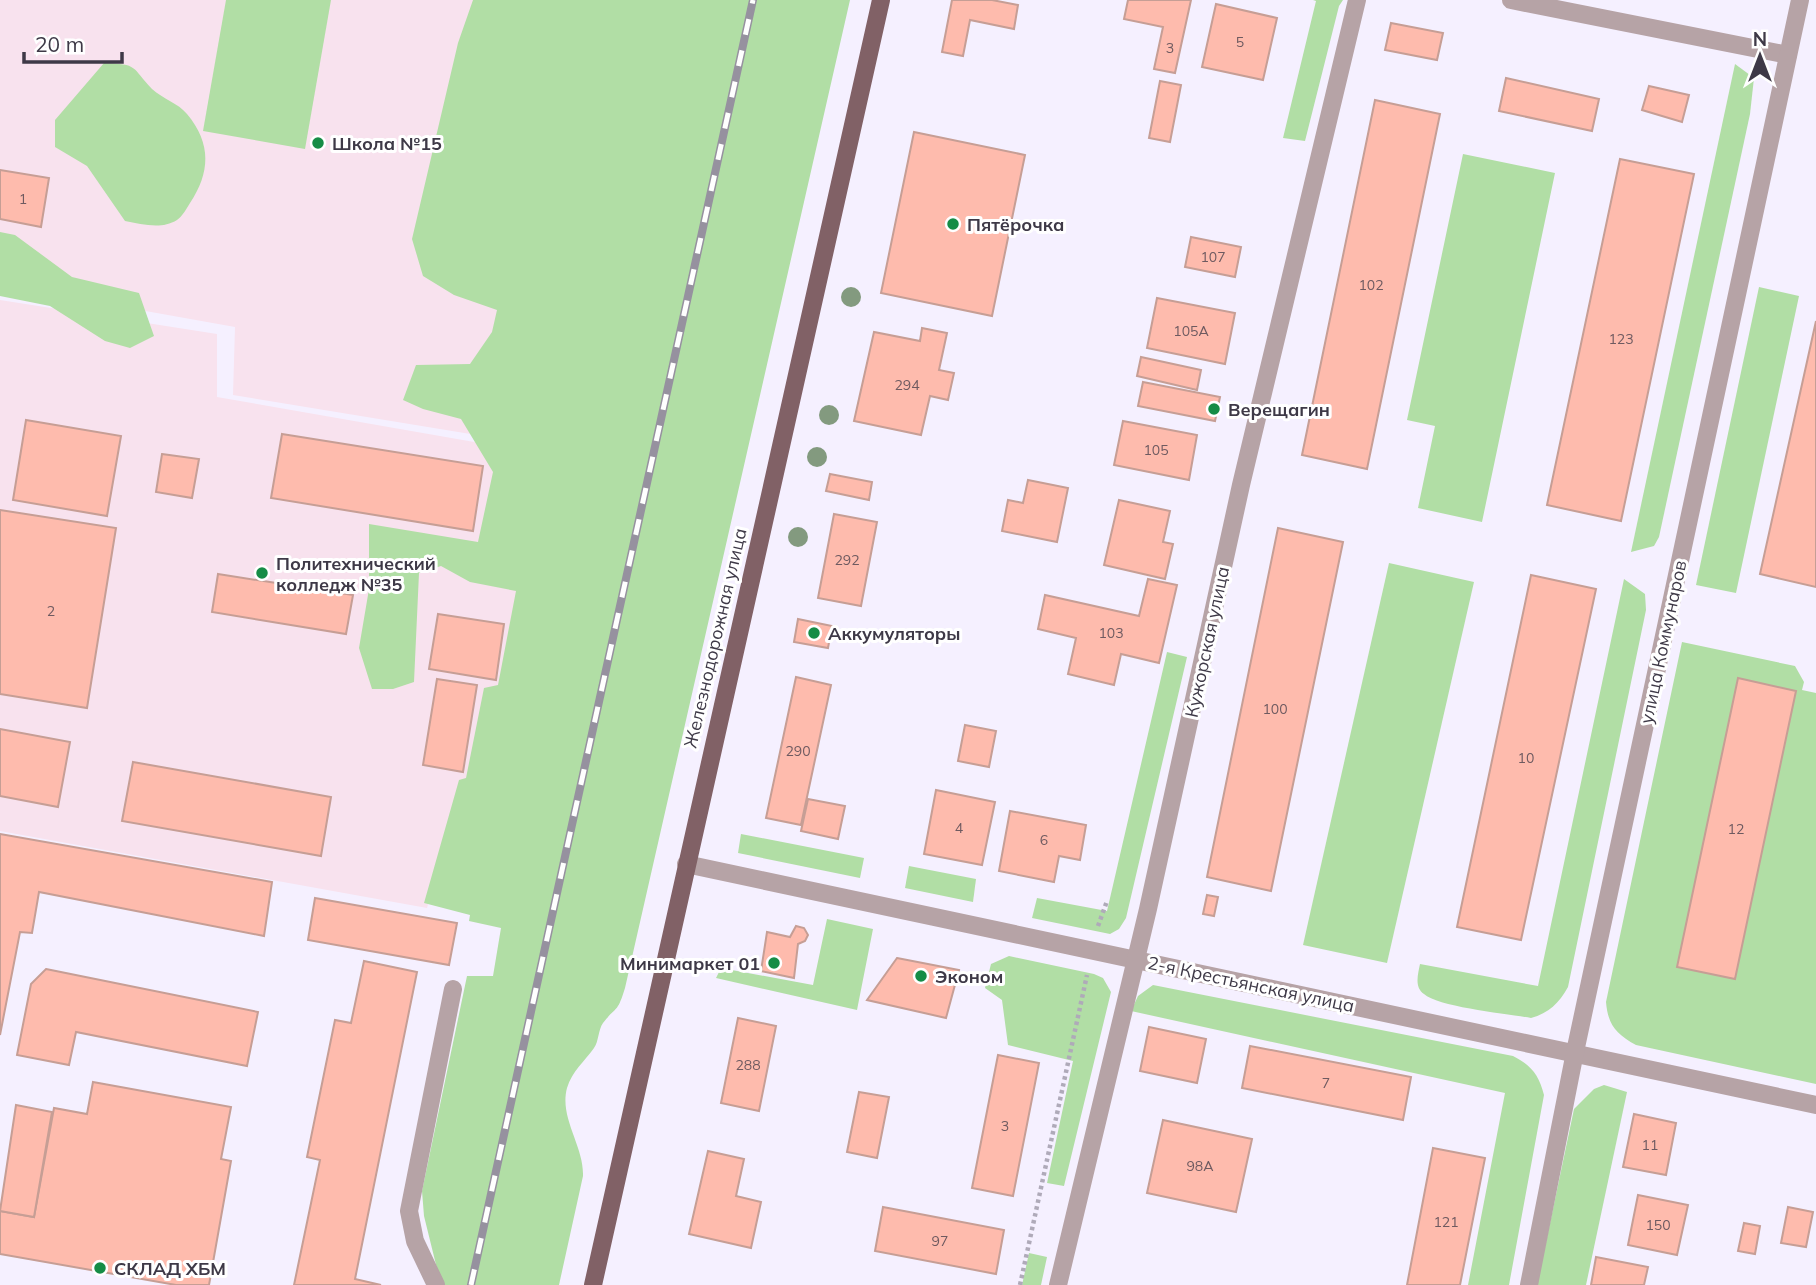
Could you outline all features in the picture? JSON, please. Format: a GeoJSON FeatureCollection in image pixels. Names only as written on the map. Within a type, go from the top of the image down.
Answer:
{"type":"FeatureCollection","features":[{"type":"Feature","properties":{"kind":"main road","name":"Железнодорожная улица"},"geometry":{"type":"LineString","coordinates":[[593,1285],[881,0]]}},
{"type":"Feature","properties":{"kind":"street","name":"Кужорская улица"},"geometry":{"type":"LineString","coordinates":[[1058,1285],[1241,485],[1357,0]]}},
{"type":"Feature","properties":{"kind":"street"},"geometry":{"type":"LineString","coordinates":[[1511,0],[1788,55]]}},
{"type":"Feature","properties":{"kind":"street","name":"улица Коммунаров"},"geometry":{"type":"LineString","coordinates":[[1529,1285],[1575,1052],[1800,0]]}},
{"type":"Feature","properties":{"kind":"street","name":"2-я Крестьянская улица"},"geometry":{"type":"LineString","coordinates":[[686,864],[1816,1105]]}},
{"type":"Feature","properties":{"kind":"street"},"geometry":{"type":"LineString","coordinates":[[436,1285],[415,1241],[409,1211],[453,989]]}},
{"type":"Feature","properties":{"kind":"path"},"geometry":{"type":"LineString","coordinates":[[1020,1285],[1092,951],[1107,901]]}},
{"type":"Feature","properties":{"kind":"shaded area","name":"Школа №15"},"geometry":{"type":"Polygon","coordinates":[[[0,0],[663,0],[574,451],[233,395],[235,327],[0,285],[0,0]]]}},
{"type":"Feature","properties":{"kind":"shaded area","name":"Политехнический колледж №35"},"geometry":{"type":"Polygon","coordinates":[[[0,300],[217,334],[217,397],[549,455],[500,692],[491,695],[427,908],[0,831],[0,300]]]}},
{"type":"Feature","properties":{"kind":"green space"},"geometry":{"type":"Polygon","coordinates":[[[226,0],[331,0],[305,149],[203,131],[226,0]]]}},
{"type":"Feature","properties":{"kind":"green space"},"geometry":{"type":"Polygon","coordinates":[[[473,0],[850,0],[625,988],[618,1006],[601,1026],[594,1048],[575,1071],[567,1088],[566,1110],[580,1154],[583,1176],[559,1285],[441,1285],[424,1216],[422,1191],[467,976],[493,976],[501,928],[469,921],[470,915],[424,903],[459,780],[466,778],[484,688],[498,685],[516,591],[470,582],[441,566],[419,573],[414,682],[393,689],[372,689],[359,648],[369,589],[369,524],[478,542],[493,472],[461,419],[423,409],[403,400],[416,365],[470,364],[492,332],[497,310],[454,295],[423,276],[412,239],[458,43],[473,0]]]}},
{"type":"Feature","properties":{"kind":"green space"},"geometry":{"type":"Polygon","coordinates":[[[1313,0],[1343,0],[1339,6],[1305,141],[1283,138],[1316,1],[1313,0]]]}},
{"type":"Feature","properties":{"kind":"green space"},"geometry":{"type":"Polygon","coordinates":[[[104,63],[123,64],[133,68],[152,89],[183,110],[201,136],[205,158],[201,181],[179,219],[171,223],[151,225],[125,221],[87,166],[55,147],[55,120],[104,63]]]}},
{"type":"Feature","properties":{"kind":"green space"},"geometry":{"type":"Polygon","coordinates":[[[1735,64],[1754,78],[1750,114],[1659,537],[1654,546],[1631,552],[1735,64]]]}},
{"type":"Feature","properties":{"kind":"green space"},"geometry":{"type":"Polygon","coordinates":[[[1463,154],[1555,173],[1482,522],[1418,508],[1435,426],[1407,420],[1463,154]]]}},
{"type":"Feature","properties":{"kind":"green space"},"geometry":{"type":"Polygon","coordinates":[[[0,232],[15,235],[72,277],[139,293],[154,336],[130,348],[105,341],[50,306],[0,296],[0,232]]]}},
{"type":"Feature","properties":{"kind":"green space"},"geometry":{"type":"Polygon","coordinates":[[[1759,287],[1799,296],[1736,593],[1696,585],[1759,287]]]}},
{"type":"Feature","properties":{"kind":"green space"},"geometry":{"type":"Polygon","coordinates":[[[1389,563],[1474,582],[1387,963],[1303,945],[1389,563]]]}},
{"type":"Feature","properties":{"kind":"green space"},"geometry":{"type":"Polygon","coordinates":[[[1624,579],[1645,594],[1646,610],[1568,987],[1553,1007],[1531,1018],[1432,999],[1419,988],[1420,964],[1538,986],[1624,579]]]}},
{"type":"Feature","properties":{"kind":"green space"},"geometry":{"type":"Polygon","coordinates":[[[1682,642],[1795,666],[1804,682],[1802,690],[1816,693],[1816,1084],[1636,1045],[1618,1033],[1609,1017],[1606,1002],[1682,642]]]}},
{"type":"Feature","properties":{"kind":"green space"},"geometry":{"type":"Polygon","coordinates":[[[1167,652],[1187,657],[1126,918],[1119,929],[1110,934],[1032,918],[1037,898],[1107,911],[1167,652]]]}},
{"type":"Feature","properties":{"kind":"green space"},"geometry":{"type":"Polygon","coordinates":[[[741,834],[864,858],[860,878],[738,853],[741,834]]]}},
{"type":"Feature","properties":{"kind":"green space"},"geometry":{"type":"Polygon","coordinates":[[[909,866],[976,879],[973,902],[905,888],[909,866]]]}},
{"type":"Feature","properties":{"kind":"green space"},"geometry":{"type":"Polygon","coordinates":[[[827,919],[873,929],[857,1010],[716,978],[721,968],[813,985],[827,919]]]}},
{"type":"Feature","properties":{"kind":"green space"},"geometry":{"type":"Polygon","coordinates":[[[1009,956],[1094,974],[1103,978],[1111,992],[1064,1186],[1047,1183],[1073,1061],[1008,1045],[1002,1000],[985,988],[991,964],[1009,956]]]}},
{"type":"Feature","properties":{"kind":"green space"},"geometry":{"type":"Polygon","coordinates":[[[1153,985],[1513,1056],[1525,1063],[1537,1076],[1544,1095],[1509,1285],[1468,1285],[1505,1093],[1131,1011],[1138,996],[1153,985]]]}},
{"type":"Feature","properties":{"kind":"green space"},"geometry":{"type":"Polygon","coordinates":[[[1604,1085],[1627,1092],[1586,1285],[1537,1285],[1574,1109],[1594,1089],[1604,1085]]]}},
{"type":"Feature","properties":{"kind":"green space"},"geometry":{"type":"Polygon","coordinates":[[[1029,1253],[1047,1257],[1041,1285],[1022,1285],[1029,1253]]]}},
{"type":"Feature","properties":{"kind":"building"},"geometry":{"type":"Polygon","coordinates":[[[952,0],[992,0],[1018,5],[1014,29],[970,20],[963,56],[942,52],[952,0]]]}},
{"type":"Feature","properties":{"kind":"building"},"geometry":{"type":"Polygon","coordinates":[[[1128,0],[1191,0],[1175,73],[1154,69],[1163,27],[1124,19],[1128,0]]]}},
{"type":"Feature","properties":{"kind":"building"},"geometry":{"type":"Polygon","coordinates":[[[1216,4],[1277,18],[1263,80],[1202,67],[1216,4]]]}},
{"type":"Feature","properties":{"kind":"building"},"geometry":{"type":"Polygon","coordinates":[[[1391,23],[1443,33],[1437,60],[1385,50],[1391,23]]]}},
{"type":"Feature","properties":{"kind":"building"},"geometry":{"type":"Polygon","coordinates":[[[1506,78],[1599,99],[1592,131],[1499,111],[1506,78]]]}},
{"type":"Feature","properties":{"kind":"building"},"geometry":{"type":"Polygon","coordinates":[[[1160,81],[1181,85],[1170,142],[1149,138],[1160,81]]]}},
{"type":"Feature","properties":{"kind":"building"},"geometry":{"type":"Polygon","coordinates":[[[1649,86],[1689,95],[1682,122],[1642,110],[1649,86]]]}},
{"type":"Feature","properties":{"kind":"building"},"geometry":{"type":"Polygon","coordinates":[[[1375,100],[1440,114],[1367,469],[1302,455],[1375,100]]]}},
{"type":"Feature","properties":{"kind":"building","name":"Пятёрочка"},"geometry":{"type":"Polygon","coordinates":[[[914,132],[1025,155],[992,316],[881,293],[914,132]]]}},
{"type":"Feature","properties":{"kind":"building"},"geometry":{"type":"Polygon","coordinates":[[[1620,159],[1694,174],[1621,521],[1547,505],[1620,159]]]}},
{"type":"Feature","properties":{"kind":"building"},"geometry":{"type":"Polygon","coordinates":[[[0,170],[49,178],[41,227],[0,219],[0,170]]]}},
{"type":"Feature","properties":{"kind":"building"},"geometry":{"type":"Polygon","coordinates":[[[1191,237],[1241,247],[1235,277],[1185,267],[1191,237]]]}},
{"type":"Feature","properties":{"kind":"building"},"geometry":{"type":"Polygon","coordinates":[[[1157,298],[1235,313],[1225,364],[1147,348],[1157,298]]]}},
{"type":"Feature","properties":{"kind":"building"},"geometry":{"type":"Polygon","coordinates":[[[1816,321],[1816,587],[1760,574],[1816,321]]]}},
{"type":"Feature","properties":{"kind":"building"},"geometry":{"type":"Polygon","coordinates":[[[922,328],[947,333],[939,370],[954,373],[948,400],[930,396],[921,435],[854,421],[874,332],[920,341],[922,328]]]}},
{"type":"Feature","properties":{"kind":"building"},"geometry":{"type":"Polygon","coordinates":[[[1141,357],[1201,370],[1197,390],[1137,376],[1141,357]]]}},
{"type":"Feature","properties":{"kind":"building"},"geometry":{"type":"Polygon","coordinates":[[[1143,382],[1220,397],[1215,421],[1138,406],[1143,382]]]}},
{"type":"Feature","properties":{"kind":"building"},"geometry":{"type":"Polygon","coordinates":[[[26,420],[121,436],[107,516],[13,500],[26,420]]]}},
{"type":"Feature","properties":{"kind":"building"},"geometry":{"type":"Polygon","coordinates":[[[1123,421],[1197,435],[1189,480],[1114,465],[1123,421]]]}},
{"type":"Feature","properties":{"kind":"building"},"geometry":{"type":"Polygon","coordinates":[[[282,434],[483,466],[473,531],[271,498],[282,434]]]}},
{"type":"Feature","properties":{"kind":"building"},"geometry":{"type":"Polygon","coordinates":[[[162,454],[199,459],[192,498],[156,492],[162,454]]]}},
{"type":"Feature","properties":{"kind":"building"},"geometry":{"type":"Polygon","coordinates":[[[830,474],[872,482],[869,500],[826,491],[830,474]]]}},
{"type":"Feature","properties":{"kind":"building"},"geometry":{"type":"Polygon","coordinates":[[[1028,480],[1068,488],[1057,542],[1002,531],[1008,500],[1023,503],[1028,480]]]}},
{"type":"Feature","properties":{"kind":"building"},"geometry":{"type":"Polygon","coordinates":[[[1119,500],[1170,511],[1163,542],[1173,544],[1165,579],[1104,565],[1119,500]]]}},
{"type":"Feature","properties":{"kind":"building"},"geometry":{"type":"Polygon","coordinates":[[[0,510],[116,528],[87,708],[0,694],[0,510]]]}},
{"type":"Feature","properties":{"kind":"building"},"geometry":{"type":"Polygon","coordinates":[[[834,514],[877,522],[861,606],[818,598],[834,514]]]}},
{"type":"Feature","properties":{"kind":"building"},"geometry":{"type":"Polygon","coordinates":[[[1278,528],[1343,542],[1271,891],[1207,877],[1278,528]]]}},
{"type":"Feature","properties":{"kind":"building"},"geometry":{"type":"Polygon","coordinates":[[[218,574],[353,595],[346,634],[212,612],[218,574]]]}},
{"type":"Feature","properties":{"kind":"building"},"geometry":{"type":"Polygon","coordinates":[[[1531,575],[1596,589],[1521,940],[1457,927],[1531,575]]]}},
{"type":"Feature","properties":{"kind":"building"},"geometry":{"type":"Polygon","coordinates":[[[1148,579],[1177,585],[1159,663],[1121,654],[1114,685],[1068,674],[1076,638],[1038,629],[1045,595],[1139,616],[1148,579]]]}},
{"type":"Feature","properties":{"kind":"building"},"geometry":{"type":"Polygon","coordinates":[[[438,614],[504,624],[496,680],[429,669],[438,614]]]}},
{"type":"Feature","properties":{"kind":"building"},"geometry":{"type":"Polygon","coordinates":[[[798,619],[832,626],[828,648],[794,642],[798,619]]]}},
{"type":"Feature","properties":{"kind":"building"},"geometry":{"type":"Polygon","coordinates":[[[796,677],[831,685],[801,825],[766,818],[796,677]]]}},
{"type":"Feature","properties":{"kind":"building"},"geometry":{"type":"Polygon","coordinates":[[[1738,678],[1796,691],[1735,979],[1677,967],[1738,678]]]}},
{"type":"Feature","properties":{"kind":"building"},"geometry":{"type":"Polygon","coordinates":[[[437,679],[477,685],[463,772],[423,765],[437,679]]]}},
{"type":"Feature","properties":{"kind":"building"},"geometry":{"type":"Polygon","coordinates":[[[965,725],[996,731],[989,767],[958,761],[965,725]]]}},
{"type":"Feature","properties":{"kind":"building"},"geometry":{"type":"Polygon","coordinates":[[[0,729],[70,742],[58,807],[0,796],[0,729]]]}},
{"type":"Feature","properties":{"kind":"building"},"geometry":{"type":"Polygon","coordinates":[[[133,762],[331,797],[321,856],[122,821],[133,762]]]}},
{"type":"Feature","properties":{"kind":"building"},"geometry":{"type":"Polygon","coordinates":[[[936,790],[995,802],[982,865],[924,854],[936,790]]]}},
{"type":"Feature","properties":{"kind":"building"},"geometry":{"type":"Polygon","coordinates":[[[808,799],[845,806],[838,839],[801,831],[808,799]]]}},
{"type":"Feature","properties":{"kind":"building"},"geometry":{"type":"Polygon","coordinates":[[[1010,811],[1086,825],[1080,860],[1059,856],[1054,882],[999,871],[1010,811]]]}},
{"type":"Feature","properties":{"kind":"building"},"geometry":{"type":"Polygon","coordinates":[[[0,834],[272,882],[264,936],[39,892],[32,933],[20,932],[0,1035],[0,834]]]}},
{"type":"Feature","properties":{"kind":"building"},"geometry":{"type":"Polygon","coordinates":[[[1207,895],[1218,897],[1214,916],[1203,914],[1207,895]]]}},
{"type":"Feature","properties":{"kind":"building"},"geometry":{"type":"Polygon","coordinates":[[[315,898],[457,923],[449,965],[308,940],[315,898]]]}},
{"type":"Feature","properties":{"kind":"building"},"geometry":{"type":"Polygon","coordinates":[[[796,926],[804,928],[808,935],[805,941],[798,944],[794,978],[761,971],[767,932],[790,937],[796,926]]]}},
{"type":"Feature","properties":{"kind":"building"},"geometry":{"type":"Polygon","coordinates":[[[897,958],[959,970],[946,1018],[867,1000],[897,958]]]}},
{"type":"Feature","properties":{"kind":"building"},"geometry":{"type":"Polygon","coordinates":[[[364,961],[417,972],[355,1279],[381,1285],[294,1285],[320,1160],[307,1157],[335,1020],[351,1023],[364,961]]]}},
{"type":"Feature","properties":{"kind":"building"},"geometry":{"type":"Polygon","coordinates":[[[46,969],[258,1012],[247,1066],[76,1032],[69,1065],[17,1055],[31,984],[46,969]]]}},
{"type":"Feature","properties":{"kind":"building"},"geometry":{"type":"Polygon","coordinates":[[[738,1018],[776,1026],[759,1111],[721,1103],[738,1018]]]}},
{"type":"Feature","properties":{"kind":"building"},"geometry":{"type":"Polygon","coordinates":[[[1149,1027],[1206,1039],[1197,1083],[1140,1071],[1149,1027]]]}},
{"type":"Feature","properties":{"kind":"building"},"geometry":{"type":"Polygon","coordinates":[[[1250,1046],[1411,1077],[1403,1120],[1242,1088],[1250,1046]]]}},
{"type":"Feature","properties":{"kind":"building"},"geometry":{"type":"Polygon","coordinates":[[[998,1055],[1039,1063],[1013,1196],[972,1188],[998,1055]]]}},
{"type":"Feature","properties":{"kind":"building"},"geometry":{"type":"Polygon","coordinates":[[[93,1082],[231,1107],[221,1159],[231,1161],[209,1285],[176,1285],[0,1254],[0,1211],[34,1217],[54,1108],[87,1114],[93,1082]]]}},
{"type":"Feature","properties":{"kind":"building"},"geometry":{"type":"Polygon","coordinates":[[[859,1092],[889,1097],[877,1158],[847,1152],[859,1092]]]}},
{"type":"Feature","properties":{"kind":"building"},"geometry":{"type":"Polygon","coordinates":[[[16,1105],[52,1112],[34,1217],[0,1211],[16,1105]]]}},
{"type":"Feature","properties":{"kind":"building"},"geometry":{"type":"Polygon","coordinates":[[[1634,1114],[1676,1123],[1666,1175],[1623,1167],[1634,1114]]]}},
{"type":"Feature","properties":{"kind":"building"},"geometry":{"type":"Polygon","coordinates":[[[1163,1120],[1252,1139],[1236,1212],[1147,1193],[1163,1120]]]}},
{"type":"Feature","properties":{"kind":"building"},"geometry":{"type":"Polygon","coordinates":[[[1433,1148],[1485,1158],[1460,1285],[1407,1285],[1433,1148]]]}},
{"type":"Feature","properties":{"kind":"building"},"geometry":{"type":"Polygon","coordinates":[[[708,1151],[744,1159],[736,1196],[761,1202],[751,1248],[689,1234],[708,1151]]]}},
{"type":"Feature","properties":{"kind":"building"},"geometry":{"type":"Polygon","coordinates":[[[1638,1195],[1688,1205],[1677,1255],[1628,1245],[1638,1195]]]}},
{"type":"Feature","properties":{"kind":"building"},"geometry":{"type":"Polygon","coordinates":[[[883,1207],[1004,1230],[996,1274],[875,1251],[883,1207]]]}},
{"type":"Feature","properties":{"kind":"building"},"geometry":{"type":"Polygon","coordinates":[[[1788,1207],[1813,1212],[1806,1247],[1781,1243],[1788,1207]]]}},
{"type":"Feature","properties":{"kind":"building"},"geometry":{"type":"Polygon","coordinates":[[[1744,1223],[1760,1226],[1755,1254],[1738,1251],[1744,1223]]]}},
{"type":"Feature","properties":{"kind":"building"},"geometry":{"type":"Polygon","coordinates":[[[1596,1257],[1648,1267],[1644,1285],[1591,1285],[1596,1257]]]}},
{"type":"Feature","properties":{"kind":"railway"},"geometry":{"type":"LineString","coordinates":[[471,1285],[753,0]]}},
{"type":"Feature","properties":{"kind":"place","name":"Школа №15"},"geometry":{"type":"Point","coordinates":[318,143]}},
{"type":"Feature","properties":{"kind":"place","name":"Пятёрочка"},"geometry":{"type":"Point","coordinates":[953,224]}},
{"type":"Feature","properties":{"kind":"place","name":"Верещагин"},"geometry":{"type":"Point","coordinates":[1214,409]}},
{"type":"Feature","properties":{"kind":"place","name":"Политехнический колледж №35"},"geometry":{"type":"Point","coordinates":[262,573]}},
{"type":"Feature","properties":{"kind":"place","name":"Аккумуляторы"},"geometry":{"type":"Point","coordinates":[814,633]}},
{"type":"Feature","properties":{"kind":"place","name":"Минимаркет 01"},"geometry":{"type":"Point","coordinates":[774,963]}},
{"type":"Feature","properties":{"kind":"place","name":"Эконом"},"geometry":{"type":"Point","coordinates":[921,976]}},
{"type":"Feature","properties":{"kind":"place","name":"СКЛАД ХБМ"},"geometry":{"type":"Point","coordinates":[100,1268]}}]}
